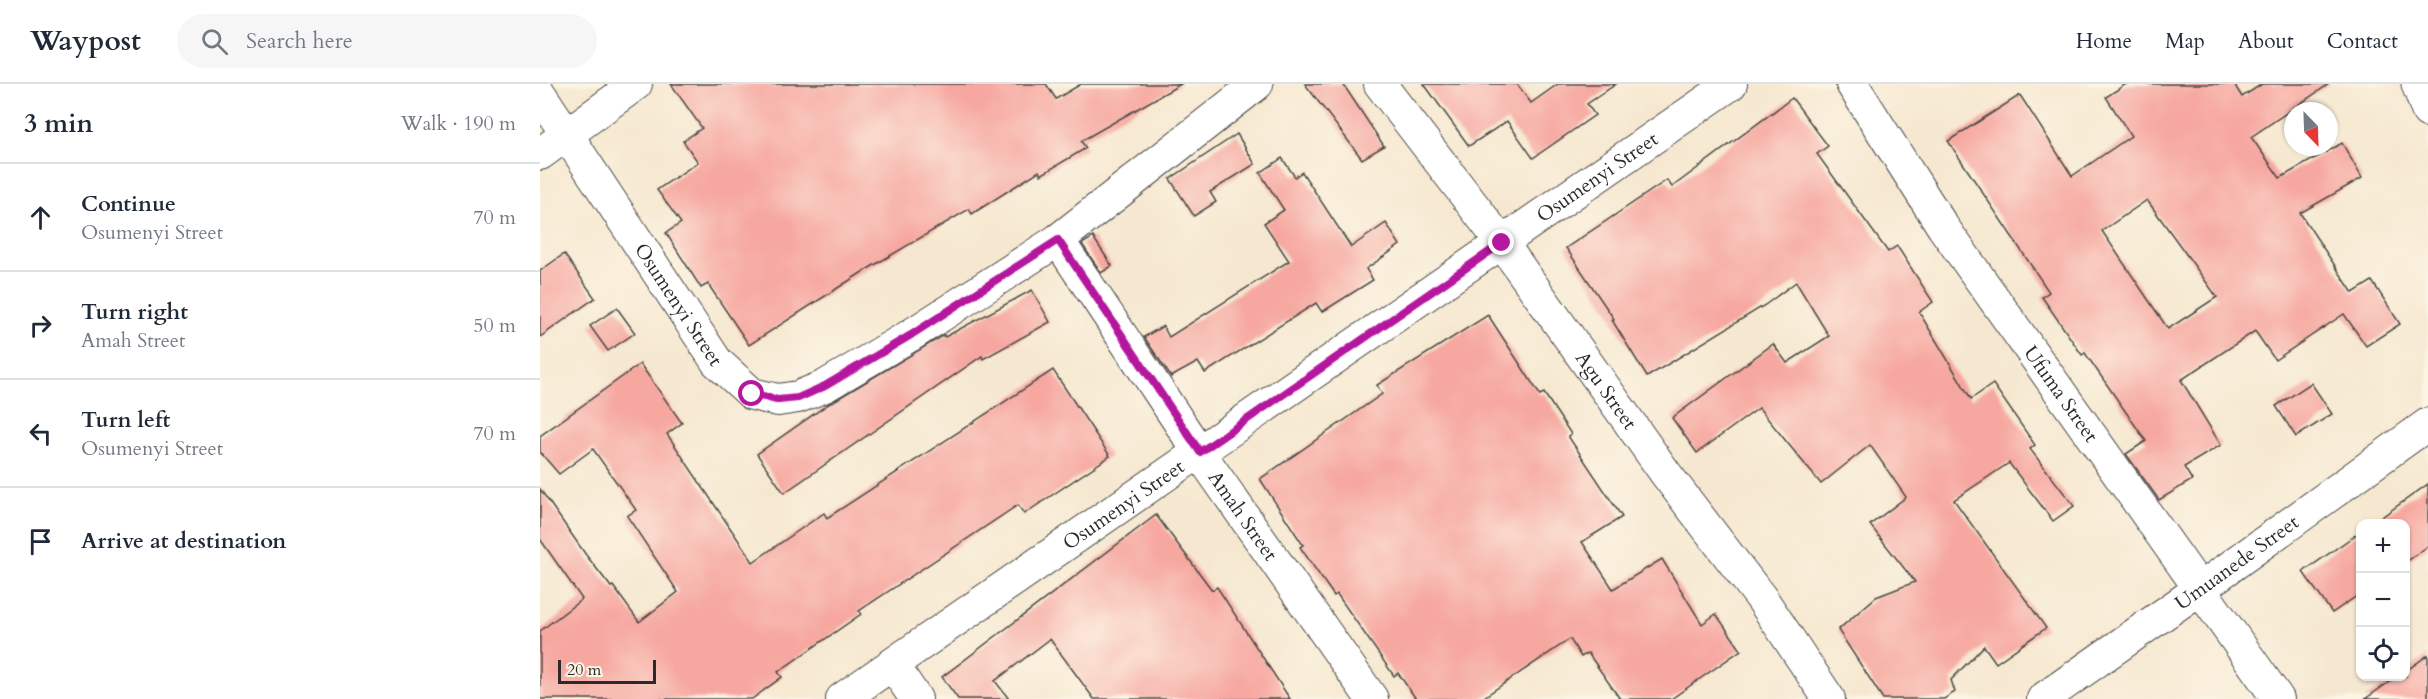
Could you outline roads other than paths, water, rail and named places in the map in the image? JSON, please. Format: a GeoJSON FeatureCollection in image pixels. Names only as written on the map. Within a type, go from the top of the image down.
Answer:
{"type":"FeatureCollection","features":[{"type":"Feature","properties":{"kind":"main road"},"geometry":{"type":"LineString","coordinates":[[2418,84],[2428,111]]}},
{"type":"Feature","properties":{"kind":"street"},"geometry":{"type":"LineString","coordinates":[[540,154],[636,84]]}},
{"type":"Feature","properties":{"kind":"street","name":"Osumenyi Street"},"geometry":{"type":"LineString","coordinates":[[540,94],[717,362],[752,394],[778,400],[798,398],[825,386],[911,335],[1058,240],[1257,84]]}},
{"type":"Feature","properties":{"kind":"street","name":"Agu Street"},"geometry":{"type":"LineString","coordinates":[[1380,84],[1502,243],[1666,474],[1762,599],[1829,699]]}},
{"type":"Feature","properties":{"kind":"street","name":"Osumenyi Street"},"geometry":{"type":"LineString","coordinates":[[842,699],[1731,84]]}},
{"type":"Feature","properties":{"kind":"street","name":"Ufuma Street"},"geometry":{"type":"LineString","coordinates":[[1852,84],[1943,227],[2278,699]]}},
{"type":"Feature","properties":{"kind":"street","name":"Amah Street"},"geometry":{"type":"LineString","coordinates":[[1058,240],[1200,452],[1372,699]]}},
{"type":"Feature","properties":{"kind":"street","name":"Umuanede Street"},"geometry":{"type":"LineString","coordinates":[[2043,699],[2428,424]]}},
{"type":"Feature","properties":{"kind":"street"},"geometry":{"type":"LineString","coordinates":[[893,665],[916,699]]}}]}
